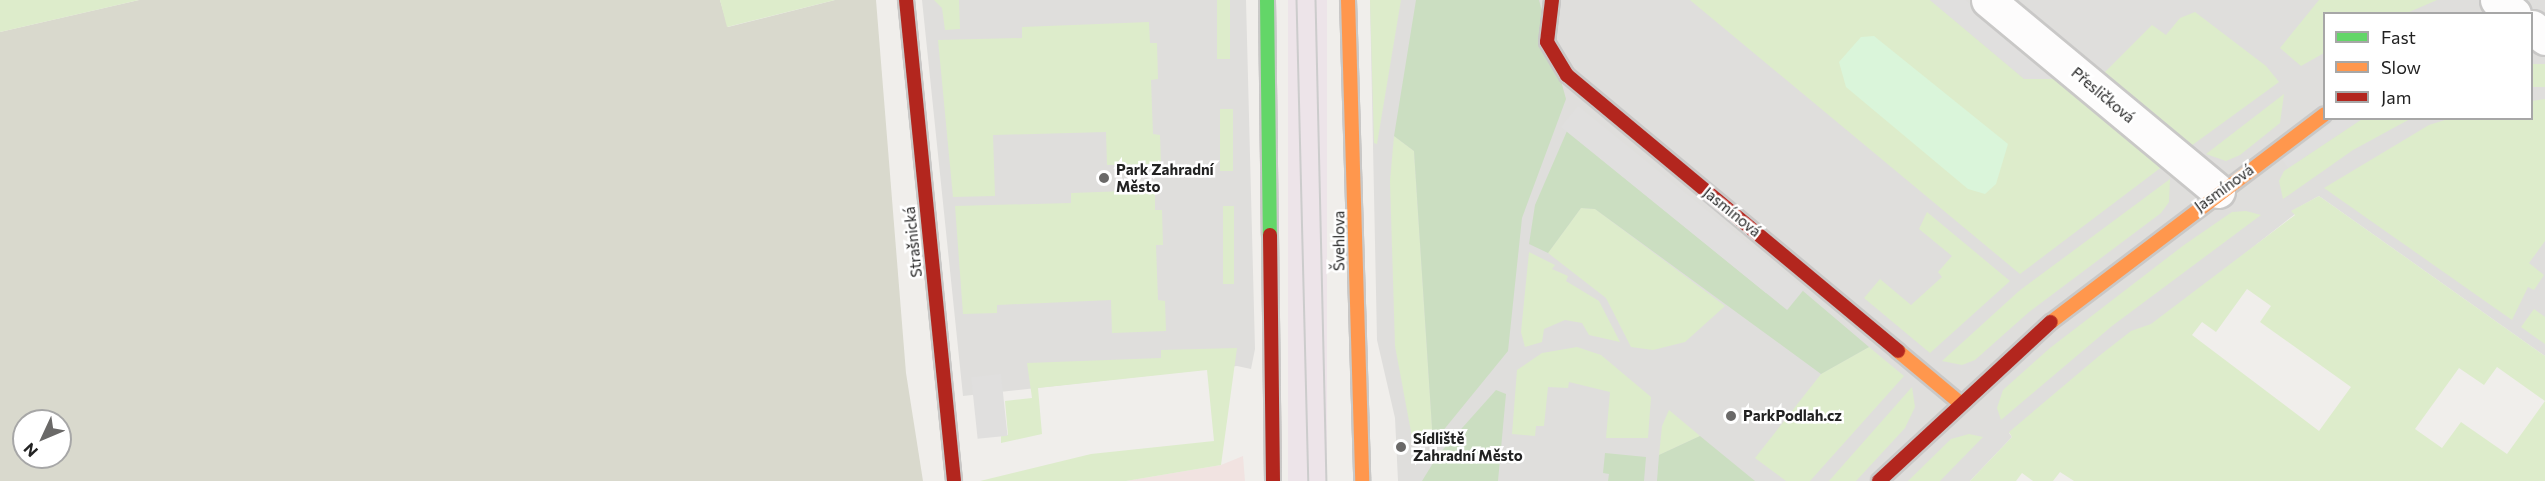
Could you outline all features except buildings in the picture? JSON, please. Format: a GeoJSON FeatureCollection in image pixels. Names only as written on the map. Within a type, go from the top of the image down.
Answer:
{"type":"FeatureCollection","features":[{"type":"Feature","properties":{"kind":"street","name":"Strašnická"},"geometry":{"type":"LineString","coordinates":[[906,0],[954,481]]}},
{"type":"Feature","properties":{"kind":"street"},"geometry":{"type":"LineString","coordinates":[[1267,0],[1273,481]]}},
{"type":"Feature","properties":{"kind":"street","name":"Švehlova"},"geometry":{"type":"LineString","coordinates":[[1348,0],[1362,481]]}},
{"type":"Feature","properties":{"kind":"street","name":"Jasmínová"},"geometry":{"type":"LineString","coordinates":[[1552,0],[1547,42],[1567,75],[1959,402]]}},
{"type":"Feature","properties":{"kind":"street","name":"Přesličková"},"geometry":{"type":"LineString","coordinates":[[1988,0],[2218,191]]}},
{"type":"Feature","properties":{"kind":"street"},"geometry":{"type":"LineString","coordinates":[[2498,0],[2512,12]]}},
{"type":"Feature","properties":{"kind":"street"},"geometry":{"type":"LineString","coordinates":[[2533,28],[2545,40]]}},
{"type":"Feature","properties":{"kind":"street","name":"Jasmínová"},"geometry":{"type":"LineString","coordinates":[[1880,481],[1959,402],[2090,289],[2218,191],[2323,116]]}},
{"type":"Feature","properties":{"kind":"shaded area"},"geometry":{"type":"Polygon","coordinates":[[[139,0],[720,0],[728,27],[835,0],[876,0],[906,373],[923,481],[0,481],[0,32],[139,0]]]}},
{"type":"Feature","properties":{"kind":"shaded area"},"geometry":{"type":"Polygon","coordinates":[[[922,0],[1246,0],[1255,349],[1251,369],[1237,366],[963,396],[922,0]]]}},
{"type":"Feature","properties":{"kind":"shaded area"},"geometry":{"type":"Polygon","coordinates":[[[1288,0],[1327,0],[1327,481],[1288,481],[1288,0]]]}},
{"type":"Feature","properties":{"kind":"shaded area"},"geometry":{"type":"Polygon","coordinates":[[[1370,0],[2545,0],[2545,356],[2319,196],[2292,211],[2295,214],[2147,331],[2009,433],[2012,437],[1970,481],[1398,481],[1395,418],[1377,340],[1370,0]]]}},
{"type":"Feature","properties":{"kind":"shaded area"},"geometry":{"type":"Polygon","coordinates":[[[1930,0],[1965,0],[2060,79],[2025,79],[1930,0]]]}},
{"type":"Feature","properties":{"kind":"shaded area"},"geometry":{"type":"Polygon","coordinates":[[[1578,106],[1804,289],[1787,310],[1561,127],[1578,106]]]}},
{"type":"Feature","properties":{"kind":"shaded area"},"geometry":{"type":"Polygon","coordinates":[[[2337,120],[2360,120],[2288,168],[2282,159],[2337,120]]]}},
{"type":"Feature","properties":{"kind":"shaded area"},"geometry":{"type":"Polygon","coordinates":[[[1001,374],[1007,436],[978,439],[971,377],[1001,374]]]}},
{"type":"Feature","properties":{"kind":"shaded area"},"geometry":{"type":"Polygon","coordinates":[[[1243,456],[1245,481],[1126,481],[1221,465],[1243,456]]]}},
{"type":"Feature","properties":{"kind":"green space"},"geometry":{"type":"Polygon","coordinates":[[[0,0],[139,0],[0,32],[0,0]]]}},
{"type":"Feature","properties":{"kind":"green space"},"geometry":{"type":"Polygon","coordinates":[[[720,0],[835,0],[727,27],[720,0]]]}},
{"type":"Feature","properties":{"kind":"green space"},"geometry":{"type":"Polygon","coordinates":[[[934,0],[959,0],[960,29],[945,30],[942,8],[934,0]]]}},
{"type":"Feature","properties":{"kind":"green space"},"geometry":{"type":"Polygon","coordinates":[[[1217,0],[1230,0],[1230,59],[1217,59],[1217,0]]]}},
{"type":"Feature","properties":{"kind":"green space"},"geometry":{"type":"Polygon","coordinates":[[[1370,0],[1401,0],[1377,144],[1374,143],[1370,0]]]}},
{"type":"Feature","properties":{"kind":"green space"},"geometry":{"type":"Polygon","coordinates":[[[1416,0],[1539,0],[1566,99],[1522,218],[1508,351],[1433,443],[1414,151],[1394,136],[1416,0]]]}},
{"type":"Feature","properties":{"kind":"green space"},"geometry":{"type":"Polygon","coordinates":[[[1690,0],[1930,0],[2024,79],[2060,79],[2163,166],[2020,274],[1690,0]]]}},
{"type":"Feature","properties":{"kind":"green space"},"geometry":{"type":"Polygon","coordinates":[[[2319,0],[2437,0],[2409,12],[2323,12],[2323,54],[2301,66],[2280,48],[2319,0]]]}},
{"type":"Feature","properties":{"kind":"green space"},"geometry":{"type":"Polygon","coordinates":[[[2195,12],[2266,66],[2279,82],[2191,146],[2104,73],[2152,25],[2166,35],[2180,18],[2195,12]]]}},
{"type":"Feature","properties":{"kind":"green space"},"geometry":{"type":"Polygon","coordinates":[[[1149,22],[1150,43],[1157,43],[1158,79],[1151,80],[1153,134],[1160,135],[1161,164],[1107,165],[1106,132],[993,135],[995,196],[953,197],[938,40],[1022,38],[1022,27],[1149,22]]]}},
{"type":"Feature","properties":{"kind":"green space"},"geometry":{"type":"Polygon","coordinates":[[[1874,36],[2008,144],[1996,184],[1985,194],[1968,189],[1846,87],[1839,62],[1861,37],[1874,36]]]}},
{"type":"Feature","properties":{"kind":"green space"},"geometry":{"type":"Polygon","coordinates":[[[2533,64],[2545,64],[2545,87],[2533,87],[2533,64]]]}},
{"type":"Feature","properties":{"kind":"green space"},"geometry":{"type":"Polygon","coordinates":[[[2284,94],[2280,123],[2240,155],[2226,161],[2206,154],[2284,94]]]}},
{"type":"Feature","properties":{"kind":"green space"},"geometry":{"type":"Polygon","coordinates":[[[2545,99],[2545,241],[2529,263],[2544,275],[2534,290],[2528,287],[2512,320],[2324,188],[2429,125],[2445,120],[2533,120],[2533,101],[2545,99]]]}},
{"type":"Feature","properties":{"kind":"green space"},"geometry":{"type":"Polygon","coordinates":[[[1220,109],[1233,109],[1233,171],[1220,171],[1220,109]]]}},
{"type":"Feature","properties":{"kind":"green space"},"geometry":{"type":"Polygon","coordinates":[[[2360,120],[2408,120],[2353,150],[2283,199],[2279,181],[2284,171],[2360,120]]]}},
{"type":"Feature","properties":{"kind":"green space"},"geometry":{"type":"Polygon","coordinates":[[[1567,131],[1766,293],[1803,291],[1869,347],[1821,374],[1595,209],[1581,208],[1548,253],[1529,244],[1535,205],[1567,131]]]}},
{"type":"Feature","properties":{"kind":"green space"},"geometry":{"type":"Polygon","coordinates":[[[1394,136],[1414,151],[1433,443],[1427,446],[1416,445],[1412,437],[1395,346],[1390,181],[1394,136]]]}},
{"type":"Feature","properties":{"kind":"green space"},"geometry":{"type":"Polygon","coordinates":[[[2170,179],[2169,202],[2161,213],[2029,312],[1975,360],[1962,365],[1942,361],[2019,291],[2170,179]]]}},
{"type":"Feature","properties":{"kind":"green space"},"geometry":{"type":"Polygon","coordinates":[[[1155,190],[1155,210],[1162,210],[1163,245],[1156,245],[1158,300],[1165,301],[1166,331],[1112,333],[1111,300],[997,305],[997,313],[963,314],[955,206],[1071,203],[1071,193],[1155,190]]]}},
{"type":"Feature","properties":{"kind":"green space"},"geometry":{"type":"Polygon","coordinates":[[[2319,196],[2545,356],[2545,401],[2545,481],[2074,481],[2060,472],[2053,481],[2033,481],[2022,473],[2016,481],[1970,481],[2012,437],[2009,432],[2099,356],[2131,331],[2151,324],[2295,215],[2291,211],[2319,196]],[[2247,289],[2216,332],[2202,322],[2192,335],[2319,431],[2351,387],[2260,322],[2271,306],[2247,289]],[[2497,367],[2484,385],[2459,368],[2415,429],[2442,448],[2461,422],[2507,454],[2545,401],[2497,367]]]}},
{"type":"Feature","properties":{"kind":"green space"},"geometry":{"type":"Polygon","coordinates":[[[1223,206],[1234,206],[1234,284],[1223,284],[1223,206]]]}},
{"type":"Feature","properties":{"kind":"green space"},"geometry":{"type":"Polygon","coordinates":[[[1581,208],[1595,209],[1725,306],[1685,342],[1653,350],[1631,347],[1606,298],[1548,253],[1581,208]]]}},
{"type":"Feature","properties":{"kind":"green space"},"geometry":{"type":"Polygon","coordinates":[[[2246,211],[2261,215],[2112,326],[2001,420],[1997,408],[2003,390],[2050,348],[2184,245],[2232,212],[2246,211]]]}},
{"type":"Feature","properties":{"kind":"green space"},"geometry":{"type":"Polygon","coordinates":[[[1927,212],[2010,281],[1930,353],[1864,298],[1880,279],[1911,305],[1942,277],[1938,272],[1952,256],[1919,229],[1927,212]]]}},
{"type":"Feature","properties":{"kind":"green space"},"geometry":{"type":"Polygon","coordinates":[[[1529,252],[1555,265],[1552,269],[1568,276],[1566,281],[1599,301],[1620,342],[1589,335],[1582,323],[1565,320],[1544,329],[1542,342],[1525,347],[1521,332],[1529,252]]]}},
{"type":"Feature","properties":{"kind":"green space"},"geometry":{"type":"Polygon","coordinates":[[[2534,309],[2545,317],[2545,344],[2521,327],[2534,309]]]}},
{"type":"Feature","properties":{"kind":"green space"},"geometry":{"type":"Polygon","coordinates":[[[1577,347],[1601,355],[1651,397],[1648,438],[1606,438],[1610,392],[1569,382],[1568,388],[1548,387],[1544,426],[1536,426],[1535,436],[1512,434],[1517,370],[1542,353],[1577,347]]]}},
{"type":"Feature","properties":{"kind":"green space"},"geometry":{"type":"Polygon","coordinates":[[[1869,347],[1904,376],[1810,481],[1786,481],[1755,458],[1821,374],[1869,347]]]}},
{"type":"Feature","properties":{"kind":"green space"},"geometry":{"type":"Polygon","coordinates":[[[1237,348],[1221,465],[1126,481],[980,481],[1091,454],[1214,441],[1207,370],[1038,388],[1042,434],[1001,443],[1001,436],[1008,435],[1005,401],[1032,398],[1027,363],[1161,358],[1161,350],[1237,348]]]}},
{"type":"Feature","properties":{"kind":"green space"},"geometry":{"type":"Polygon","coordinates":[[[1912,387],[1915,407],[1905,428],[1856,481],[1829,481],[1912,387]]]}},
{"type":"Feature","properties":{"kind":"green space"},"geometry":{"type":"Polygon","coordinates":[[[1496,390],[1506,394],[1498,481],[1422,481],[1438,455],[1496,390]]]}},
{"type":"Feature","properties":{"kind":"green space"},"geometry":{"type":"Polygon","coordinates":[[[1669,410],[1700,436],[1659,455],[1662,426],[1669,410]]]}},
{"type":"Feature","properties":{"kind":"green space"},"geometry":{"type":"Polygon","coordinates":[[[1969,434],[1983,437],[1940,481],[1908,481],[1951,439],[1969,434]]]}},
{"type":"Feature","properties":{"kind":"green space"},"geometry":{"type":"Polygon","coordinates":[[[1700,436],[1755,481],[1657,481],[1659,455],[1700,436]]]}},
{"type":"Feature","properties":{"kind":"green space"},"geometry":{"type":"Polygon","coordinates":[[[1605,453],[1646,457],[1644,481],[1608,481],[1609,474],[1603,473],[1605,453]]]}},
{"type":"Feature","properties":{"kind":"tram line"},"geometry":{"type":"LineString","coordinates":[[1297,0],[1309,481]]}},
{"type":"Feature","properties":{"kind":"tram line"},"geometry":{"type":"LineString","coordinates":[[1316,0],[1327,481]]}},
{"type":"Feature","properties":{"kind":"traffic: fast"},"geometry":{"type":"LineString","coordinates":[[1267,0],[1270,235]]}},
{"type":"Feature","properties":{"kind":"traffic: slow"},"geometry":{"type":"LineString","coordinates":[[1348,0],[1362,481]]}},
{"type":"Feature","properties":{"kind":"traffic: slow"},"geometry":{"type":"LineString","coordinates":[[2051,322],[2323,116]]}},
{"type":"Feature","properties":{"kind":"traffic: slow"},"geometry":{"type":"LineString","coordinates":[[1898,351],[1959,402]]}},
{"type":"Feature","properties":{"kind":"traffic: jam"},"geometry":{"type":"LineString","coordinates":[[906,0],[954,481]]}},
{"type":"Feature","properties":{"kind":"traffic: jam"},"geometry":{"type":"LineString","coordinates":[[1552,0],[1547,42],[1567,75],[1898,351]]}},
{"type":"Feature","properties":{"kind":"traffic: jam"},"geometry":{"type":"LineString","coordinates":[[1270,235],[1273,481]]}},
{"type":"Feature","properties":{"kind":"traffic: jam"},"geometry":{"type":"LineString","coordinates":[[1879,481],[2051,322]]}},
{"type":"Feature","properties":{"kind":"place","name":"Park Zahradní Město"},"geometry":{"type":"Point","coordinates":[1104,178]}},
{"type":"Feature","properties":{"kind":"place","name":"ParkPodlah.cz"},"geometry":{"type":"Point","coordinates":[1731,416]}},
{"type":"Feature","properties":{"kind":"place","name":"Sídliště Zahradní Město"},"geometry":{"type":"Point","coordinates":[1401,447]}}]}
